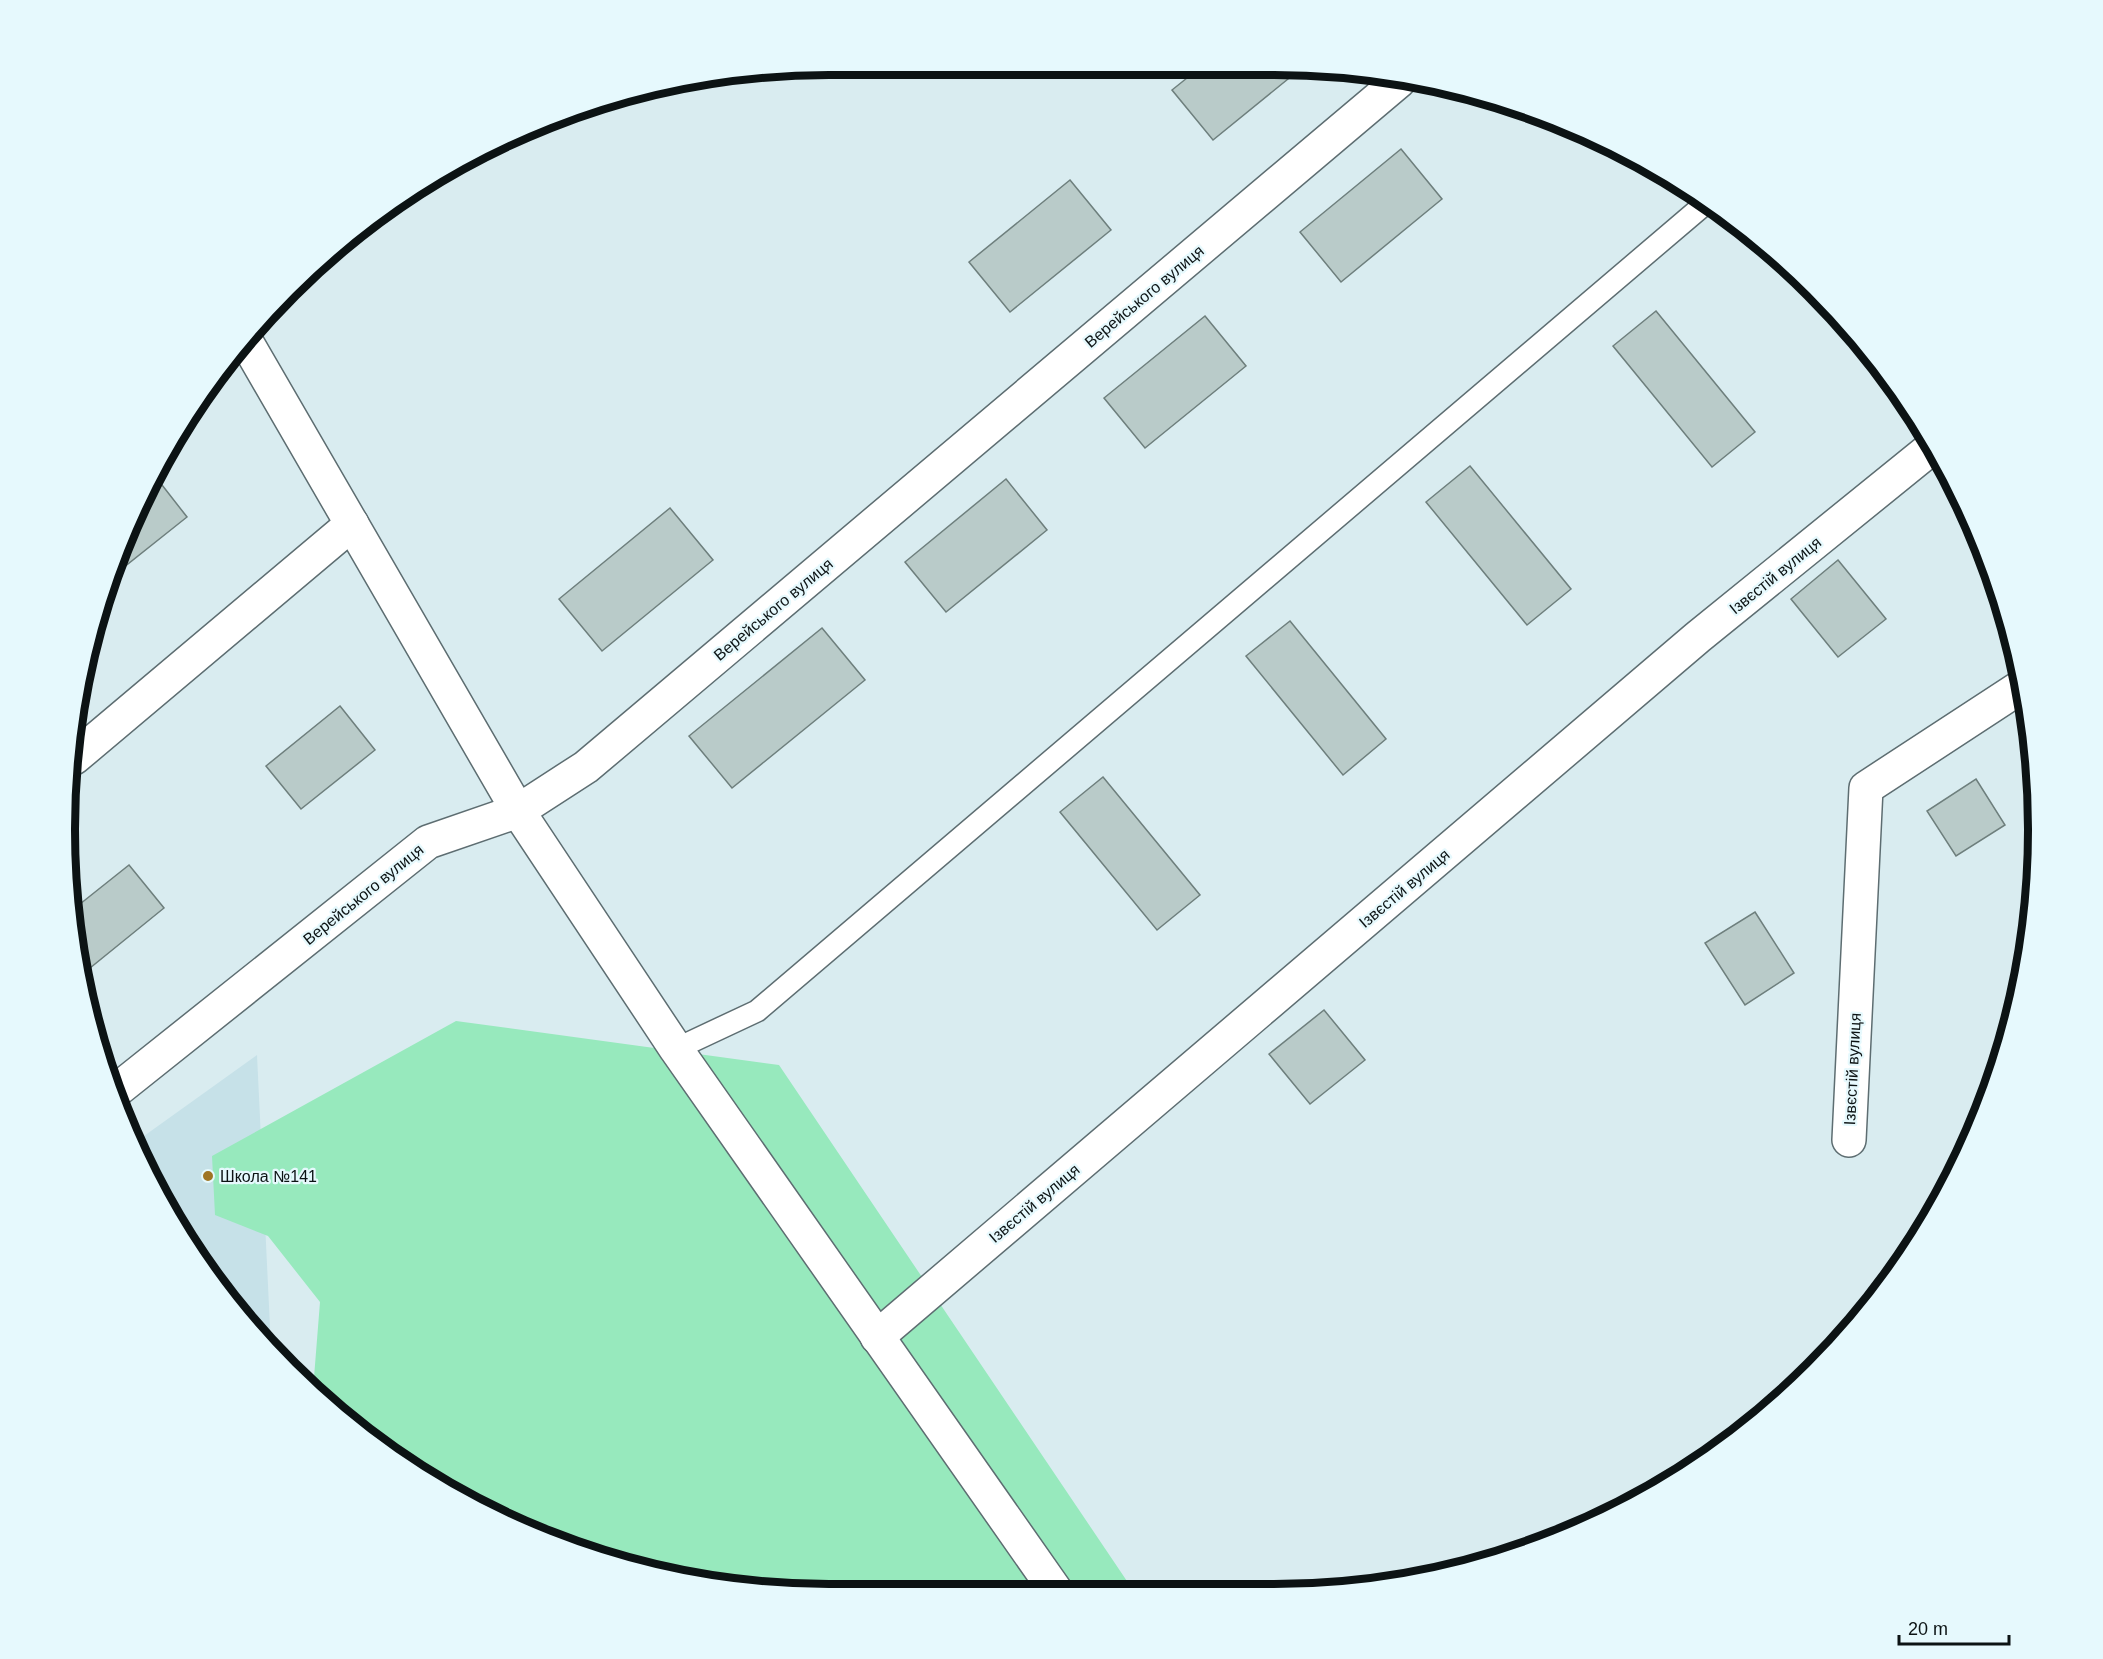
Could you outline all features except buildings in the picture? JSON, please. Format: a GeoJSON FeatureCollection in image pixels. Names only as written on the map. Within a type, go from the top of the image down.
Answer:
{"type":"FeatureCollection","features":[{"type":"Feature","properties":{"kind":"street","name":"Верейського вулиця"},"geometry":{"type":"LineString","coordinates":[[121,1087],[428,842],[518,811],[586,767],[1395,85]]}},
{"type":"Feature","properties":{"kind":"street"},"geometry":{"type":"LineString","coordinates":[[249,348],[518,811],[676,1049],[1051,1584]]}},
{"type":"Feature","properties":{"kind":"street","name":"Ізвєстій вулиця"},"geometry":{"type":"LineString","coordinates":[[878,1337],[1688,645],[1927,452]]}},
{"type":"Feature","properties":{"kind":"street"},"geometry":{"type":"LineString","coordinates":[[79,754],[352,524]]}},
{"type":"Feature","properties":{"kind":"street","name":"Ізвєстій вулиця"},"geometry":{"type":"LineString","coordinates":[[1849,1140],[1866,788],[2015,690]]}},
{"type":"Feature","properties":{"kind":"lane"},"geometry":{"type":"LineString","coordinates":[[676,1049],[758,1011],[1701,208]]}},
{"type":"Feature","properties":{"kind":"shaded area","name":"Школа №141"},"geometry":{"type":"Polygon","coordinates":[[[257,1055],[270,1336],[231,1289],[202,1249],[176,1207],[141,1138],[257,1055]]]}},
{"type":"Feature","properties":{"kind":"green space"},"geometry":{"type":"Polygon","coordinates":[[[456,1021],[779,1065],[1129,1584],[830,1584],[731,1578],[682,1570],[587,1544],[541,1527],[496,1506],[410,1457],[370,1428],[314,1380],[320,1302],[268,1236],[215,1215],[212,1156],[456,1021]]]}},
{"type":"Feature","properties":{"kind":"place","name":"Школа №141"},"geometry":{"type":"Point","coordinates":[208,1176]}}]}
